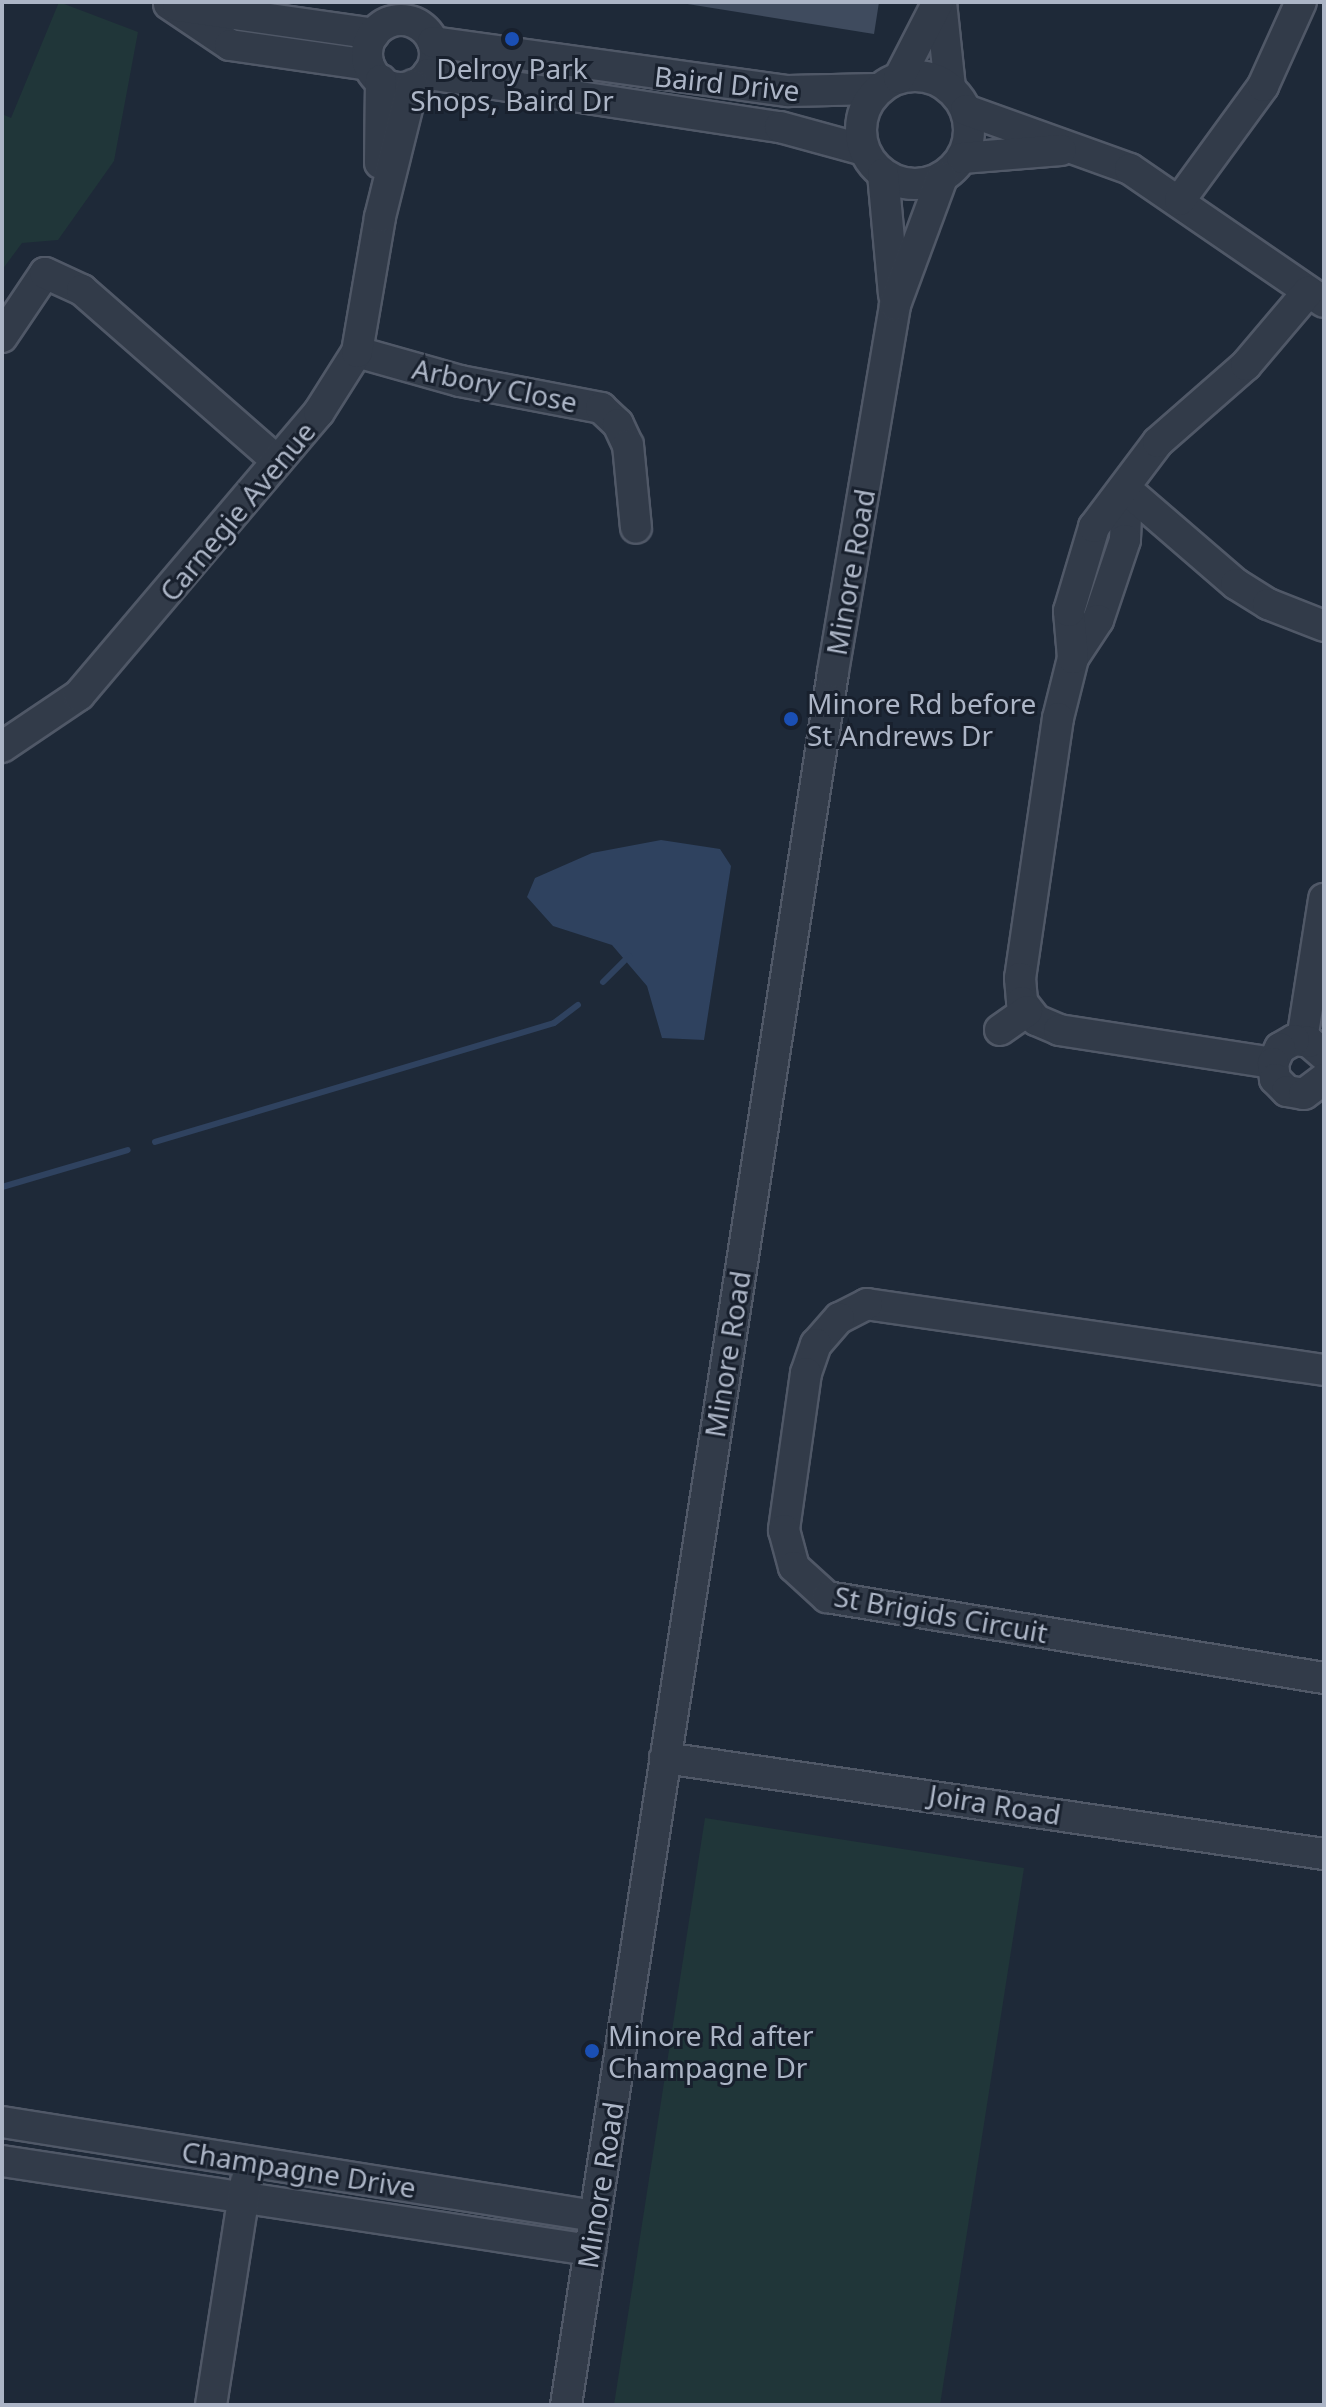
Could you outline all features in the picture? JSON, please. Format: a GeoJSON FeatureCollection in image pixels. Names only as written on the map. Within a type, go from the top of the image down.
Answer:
{"type":"FeatureCollection","features":[{"type":"Feature","properties":{"kind":"street"},"geometry":{"type":"LineString","coordinates":[[940,2],[889,84],[862,118],[874,162],[911,185],[952,168],[1071,149]]}},
{"type":"Feature","properties":{"kind":"street"},"geometry":{"type":"LineString","coordinates":[[940,2],[958,99],[969,134],[952,168]]}},
{"type":"Feature","properties":{"kind":"street"},"geometry":{"type":"LineString","coordinates":[[1180,200],[1263,86],[1301,2]]}},
{"type":"Feature","properties":{"kind":"street"},"geometry":{"type":"LineString","coordinates":[[165,3],[389,19]]}},
{"type":"Feature","properties":{"kind":"street"},"geometry":{"type":"LineString","coordinates":[[165,3],[230,45],[375,72]]}},
{"type":"Feature","properties":{"kind":"street","name":"Baird Drive"},"geometry":{"type":"LineString","coordinates":[[389,19],[788,91],[889,84]]}},
{"type":"Feature","properties":{"kind":"street","name":"Carnegie Avenue"},"geometry":{"type":"LineString","coordinates":[[380,217],[375,72],[389,19]]}},
{"type":"Feature","properties":{"kind":"street","name":"Carnegie Avenue"},"geometry":{"type":"LineString","coordinates":[[2,747],[79,695],[319,412],[357,352],[380,217],[421,80],[426,24]]}},
{"type":"Feature","properties":{"kind":"street","name":"Baird Drive"},"geometry":{"type":"LineString","coordinates":[[375,72],[391,86],[421,80],[780,127],[874,162]]}},
{"type":"Feature","properties":{"kind":"street"},"geometry":{"type":"LineString","coordinates":[[889,84],[917,75],[958,99],[1071,149],[1130,169],[1180,200],[1316,297],[1246,365],[1158,442],[1127,490],[1125,540],[1098,620],[1073,658],[1050,764],[1020,978],[1027,1011],[1059,1030],[1273,1063]]}},
{"type":"Feature","properties":{"kind":"street","name":"Minore Road"},"geometry":{"type":"LineString","coordinates":[[874,162],[895,305]]}},
{"type":"Feature","properties":{"kind":"street","name":"Minore Road"},"geometry":{"type":"LineString","coordinates":[[566,2405],[895,305],[952,168]]}},
{"type":"Feature","properties":{"kind":"street"},"geometry":{"type":"LineString","coordinates":[[2,337],[45,273],[82,290],[276,460]]}},
{"type":"Feature","properties":{"kind":"street","name":"Arbory Close"},"geometry":{"type":"LineString","coordinates":[[357,352],[460,381],[601,408],[618,424],[628,445],[636,528]]}},
{"type":"Feature","properties":{"kind":"street"},"geometry":{"type":"LineString","coordinates":[[1127,490],[1236,584],[1268,604],[1324,626]]}},
{"type":"Feature","properties":{"kind":"street"},"geometry":{"type":"LineString","coordinates":[[1324,899],[1313,1048],[1280,1048],[1273,1063],[1280,1086],[1295,1094],[1312,1091],[1324,1079]]}},
{"type":"Feature","properties":{"kind":"street"},"geometry":{"type":"LineString","coordinates":[[1000,1030],[1027,1011]]}},
{"type":"Feature","properties":{"kind":"street","name":"St Brigids Circuit"},"geometry":{"type":"LineString","coordinates":[[1324,1370],[867,1304],[839,1318],[816,1344],[806,1373],[784,1530],[794,1567],[827,1597],[1324,1678]]}},
{"type":"Feature","properties":{"kind":"street","name":"Joira Road"},"geometry":{"type":"LineString","coordinates":[[665,1758],[1324,1854]]}},
{"type":"Feature","properties":{"kind":"street","name":"Champagne Drive"},"geometry":{"type":"LineString","coordinates":[[2,2122],[595,2216]]}},
{"type":"Feature","properties":{"kind":"street","name":"Champagne Drive"},"geometry":{"type":"LineString","coordinates":[[2,2161],[243,2200],[590,2250]]}},
{"type":"Feature","properties":{"kind":"street"},"geometry":{"type":"LineString","coordinates":[[211,2405],[249,2162]]}},
{"type":"Feature","properties":{"kind":"green space"},"geometry":{"type":"Polygon","coordinates":[[[59,2],[138,32],[114,161],[58,240],[22,243],[2,270],[2,114],[11,118],[59,2]]]}},
{"type":"Feature","properties":{"kind":"green space"},"geometry":{"type":"Polygon","coordinates":[[[705,1818],[1024,1868],[940,2405],[614,2405],[705,1818]]]}},
{"type":"Feature","properties":{"kind":"water"},"geometry":{"type":"Polygon","coordinates":[[[661,840],[720,849],[731,866],[704,1040],[662,1038],[647,986],[612,945],[553,926],[527,897],[535,878],[592,853],[661,840]]]}},
{"type":"Feature","properties":{"kind":"building"},"geometry":{"type":"Polygon","coordinates":[[[675,2],[879,2],[874,34],[675,2]]]}},
{"type":"Feature","properties":{"kind":"waterway"},"geometry":{"type":"LineString","coordinates":[[603,982],[629,956]]}},
{"type":"Feature","properties":{"kind":"waterway"},"geometry":{"type":"LineString","coordinates":[[155,1142],[554,1023],[578,1005]]}},
{"type":"Feature","properties":{"kind":"waterway"},"geometry":{"type":"LineString","coordinates":[[2,1187],[128,1150]]}},
{"type":"Feature","properties":{"kind":"place","name":"Delroy Park Shops, Baird Dr"},"geometry":{"type":"Point","coordinates":[512,39]}},
{"type":"Feature","properties":{"kind":"place","name":"Minore Rd before St Andrews Dr"},"geometry":{"type":"Point","coordinates":[791,719]}},
{"type":"Feature","properties":{"kind":"place","name":"Minore Rd after Champagne Dr"},"geometry":{"type":"Point","coordinates":[592,2051]}}]}
